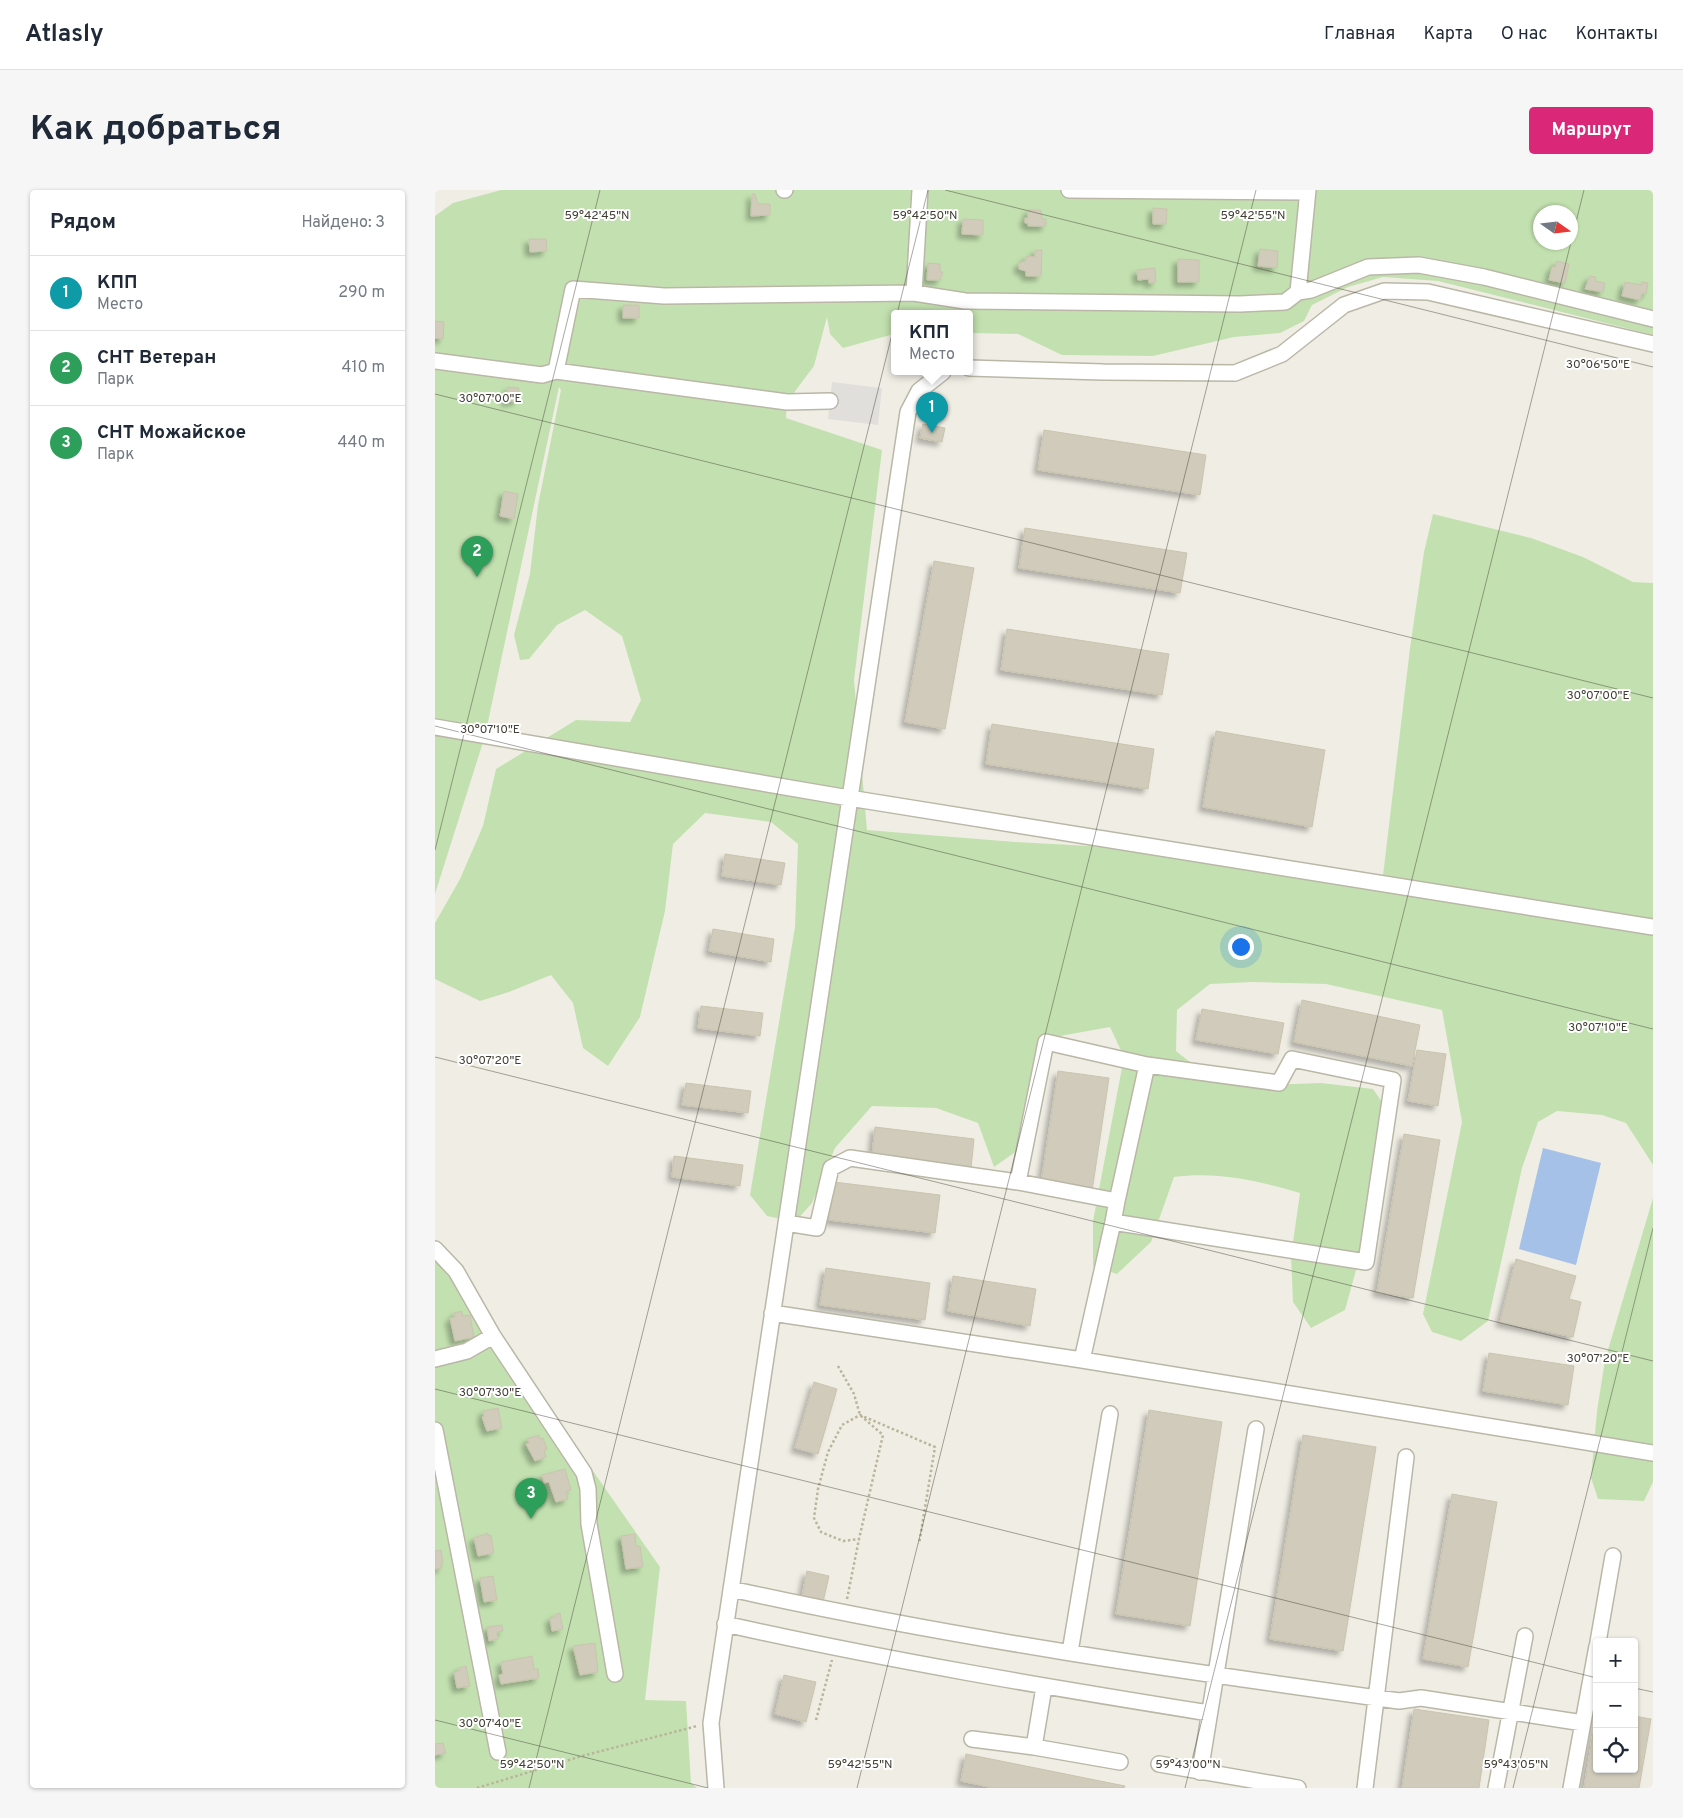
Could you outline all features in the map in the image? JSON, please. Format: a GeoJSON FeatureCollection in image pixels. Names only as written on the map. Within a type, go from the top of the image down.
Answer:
{"type":"FeatureCollection","features":[{"type":"Feature","properties":{"kind":"street"},"geometry":{"type":"LineString","coordinates":[[914,293],[920,190]]}},
{"type":"Feature","properties":{"kind":"street"},"geometry":{"type":"LineString","coordinates":[[1069,190],[1308,191],[1298,292]]}},
{"type":"Feature","properties":{"kind":"street"},"geometry":{"type":"LineString","coordinates":[[556,371],[573,289],[664,296],[914,293],[965,302],[1240,304],[1285,302],[1298,292],[1311,290],[1369,267],[1419,265],[1483,277],[1653,319]]}},
{"type":"Feature","properties":{"kind":"street"},"geometry":{"type":"LineString","coordinates":[[973,368],[1235,373],[1282,354],[1344,305],[1384,291],[1428,292],[1653,344]]}},
{"type":"Feature","properties":{"kind":"street"},"geometry":{"type":"LineString","coordinates":[[435,361],[543,375],[556,371],[787,402],[830,400]]}},
{"type":"Feature","properties":{"kind":"street"},"geometry":{"type":"LineString","coordinates":[[717,1788],[711,1723],[908,412],[919,391],[939,375]]}},
{"type":"Feature","properties":{"kind":"street"},"geometry":{"type":"LineString","coordinates":[[435,727],[849,798],[1653,927]]}},
{"type":"Feature","properties":{"kind":"street"},"geometry":{"type":"LineString","coordinates":[[1018,1182],[1046,1042],[1147,1065],[1279,1083],[1292,1059],[1393,1080],[1366,1262],[1113,1222]]}},
{"type":"Feature","properties":{"kind":"street"},"geometry":{"type":"LineString","coordinates":[[1083,1360],[1147,1065]]}},
{"type":"Feature","properties":{"kind":"street"},"geometry":{"type":"LineString","coordinates":[[786,1223],[817,1228],[831,1168],[850,1158],[1018,1182],[1117,1201]]}},
{"type":"Feature","properties":{"kind":"street"},"geometry":{"type":"LineString","coordinates":[[435,1249],[456,1271],[493,1336],[584,1473],[589,1524],[615,1674]]}},
{"type":"Feature","properties":{"kind":"street"},"geometry":{"type":"LineString","coordinates":[[772,1313],[1083,1360],[1653,1453]]}},
{"type":"Feature","properties":{"kind":"street"},"geometry":{"type":"LineString","coordinates":[[435,1359],[467,1350],[493,1336]]}},
{"type":"Feature","properties":{"kind":"street"},"geometry":{"type":"LineString","coordinates":[[1070,1652],[1110,1414]]}},
{"type":"Feature","properties":{"kind":"street"},"geometry":{"type":"LineString","coordinates":[[1200,1772],[1257,1429]]}},
{"type":"Feature","properties":{"kind":"street"},"geometry":{"type":"LineString","coordinates":[[435,1430],[499,1752]]}},
{"type":"Feature","properties":{"kind":"street"},"geometry":{"type":"LineString","coordinates":[[1365,1788],[1406,1457]]}},
{"type":"Feature","properties":{"kind":"street"},"geometry":{"type":"LineString","coordinates":[[1599,1638],[1613,1556]]}},
{"type":"Feature","properties":{"kind":"street"},"geometry":{"type":"LineString","coordinates":[[731,1589],[845,1612],[1070,1652],[1215,1675],[1399,1701],[1421,1698],[1583,1723]]}},
{"type":"Feature","properties":{"kind":"street"},"geometry":{"type":"LineString","coordinates":[[725,1624],[1044,1687],[1209,1714]]}},
{"type":"Feature","properties":{"kind":"street"},"geometry":{"type":"LineString","coordinates":[[1496,1788],[1525,1636]]}},
{"type":"Feature","properties":{"kind":"street"},"geometry":{"type":"LineString","coordinates":[[1571,1788],[1593,1668]]}},
{"type":"Feature","properties":{"kind":"street"},"geometry":{"type":"LineString","coordinates":[[1034,1746],[1044,1687]]}},
{"type":"Feature","properties":{"kind":"street"},"geometry":{"type":"LineString","coordinates":[[972,1739],[1034,1746],[1120,1762]]}},
{"type":"Feature","properties":{"kind":"street"},"geometry":{"type":"LineString","coordinates":[[1159,1764],[1298,1788]]}},
{"type":"Feature","properties":{"kind":"path"},"geometry":{"type":"LineString","coordinates":[[838,1366],[854,1394],[861,1415],[883,1435],[859,1539],[845,1612]]}},
{"type":"Feature","properties":{"kind":"path"},"geometry":{"type":"LineString","coordinates":[[859,1539],[843,1541],[821,1532],[814,1518],[818,1488],[828,1452],[842,1425],[861,1415]]}},
{"type":"Feature","properties":{"kind":"path"},"geometry":{"type":"LineString","coordinates":[[861,1415],[935,1447],[919,1544]]}},
{"type":"Feature","properties":{"kind":"path"},"geometry":{"type":"LineString","coordinates":[[816,1720],[836,1647]]}},
{"type":"Feature","properties":{"kind":"path"},"geometry":{"type":"LineString","coordinates":[[477,1788],[582,1756],[711,1723]]}},
{"type":"Feature","properties":{"kind":"green space"},"geometry":{"type":"Polygon","coordinates":[[[501,190],[1653,190],[1653,335],[1438,281],[1383,277],[1348,287],[1312,305],[1304,321],[1280,333],[1234,337],[1153,356],[1062,355],[1018,334],[973,333],[973,310],[891,310],[891,335],[843,348],[830,334],[827,317],[814,366],[787,402],[786,418],[882,450],[854,680],[867,830],[1015,842],[1146,849],[1382,884],[1410,648],[1424,552],[1433,514],[1531,538],[1583,557],[1633,582],[1653,583],[1653,1165],[1626,1123],[1602,1115],[1557,1111],[1538,1122],[1522,1168],[1488,1321],[1461,1341],[1432,1332],[1423,1314],[1462,1122],[1442,1010],[1326,984],[1252,982],[1210,984],[1177,1010],[1176,1051],[1205,1074],[1260,1085],[1321,1083],[1373,1089],[1387,1109],[1363,1245],[1345,1310],[1311,1328],[1293,1302],[1291,1256],[1300,1193],[1238,1178],[1206,1175],[1174,1177],[1151,1242],[1117,1274],[1093,1266],[1093,1221],[1124,1057],[1110,1027],[1060,1036],[1049,1051],[1034,1113],[1014,1153],[994,1167],[978,1123],[936,1108],[872,1106],[835,1148],[812,1203],[795,1222],[767,1216],[750,1195],[795,927],[798,844],[771,822],[705,813],[673,844],[665,911],[640,1017],[608,1066],[583,1048],[573,1003],[551,975],[509,992],[480,1001],[435,979],[435,923],[460,879],[483,826],[496,769],[576,720],[630,722],[641,700],[622,636],[585,610],[557,625],[529,659],[520,660],[514,635],[530,574],[538,505],[561,390],[559,387],[485,736],[435,894],[435,216],[453,203],[501,190]]]}},
{"type":"Feature","properties":{"kind":"green space"},"geometry":{"type":"Polygon","coordinates":[[[1653,1198],[1653,1482],[1644,1501],[1598,1499],[1591,1478],[1597,1411],[1605,1360],[1653,1198]]]}},
{"type":"Feature","properties":{"kind":"green space"},"geometry":{"type":"Polygon","coordinates":[[[435,1241],[445,1248],[593,1471],[660,1567],[645,1700],[686,1701],[691,1783],[697,1788],[435,1788],[435,1241]]]}},
{"type":"Feature","properties":{"kind":"shaded area"},"geometry":{"type":"Polygon","coordinates":[[[832,382],[882,388],[878,425],[828,419],[832,382]]]}},
{"type":"Feature","properties":{"kind":"water"},"geometry":{"type":"Polygon","coordinates":[[[1543,1148],[1601,1163],[1576,1265],[1519,1249],[1543,1148]]]}},
{"type":"Feature","properties":{"kind":"building"},"geometry":{"type":"Polygon","coordinates":[[[752,194],[755,194],[758,204],[770,204],[770,215],[751,216],[752,194]]]}},
{"type":"Feature","properties":{"kind":"building"},"geometry":{"type":"Polygon","coordinates":[[[1153,208],[1167,209],[1166,224],[1153,224],[1153,208]]]}},
{"type":"Feature","properties":{"kind":"building"},"geometry":{"type":"Polygon","coordinates":[[[1028,210],[1041,210],[1042,219],[1046,219],[1046,226],[1028,226],[1028,223],[1025,223],[1025,218],[1028,218],[1028,210]]]}},
{"type":"Feature","properties":{"kind":"building"},"geometry":{"type":"Polygon","coordinates":[[[963,219],[983,220],[983,235],[962,234],[963,219]]]}},
{"type":"Feature","properties":{"kind":"building"},"geometry":{"type":"Polygon","coordinates":[[[529,239],[546,239],[547,251],[530,252],[529,239]]]}},
{"type":"Feature","properties":{"kind":"building"},"geometry":{"type":"Polygon","coordinates":[[[1260,249],[1278,251],[1277,268],[1258,266],[1260,249]]]}},
{"type":"Feature","properties":{"kind":"building"},"geometry":{"type":"Polygon","coordinates":[[[1035,250],[1042,250],[1041,276],[1026,276],[1026,271],[1019,269],[1019,263],[1026,261],[1026,256],[1035,257],[1035,250]]]}},
{"type":"Feature","properties":{"kind":"building"},"geometry":{"type":"Polygon","coordinates":[[[1178,259],[1199,260],[1199,282],[1178,282],[1178,259]]]}},
{"type":"Feature","properties":{"kind":"building"},"geometry":{"type":"Polygon","coordinates":[[[1557,261],[1569,264],[1565,283],[1549,280],[1552,267],[1555,267],[1557,261]]]}},
{"type":"Feature","properties":{"kind":"building"},"geometry":{"type":"Polygon","coordinates":[[[928,263],[940,264],[940,272],[943,272],[940,280],[927,280],[928,263]]]}},
{"type":"Feature","properties":{"kind":"building"},"geometry":{"type":"Polygon","coordinates":[[[1155,268],[1156,282],[1149,283],[1149,279],[1138,280],[1137,270],[1155,268]]]}},
{"type":"Feature","properties":{"kind":"building"},"geometry":{"type":"Polygon","coordinates":[[[1590,276],[1596,277],[1595,281],[1605,283],[1603,292],[1585,289],[1590,276]]]}},
{"type":"Feature","properties":{"kind":"building"},"geometry":{"type":"Polygon","coordinates":[[[1625,282],[1642,285],[1642,282],[1648,283],[1646,294],[1642,293],[1640,300],[1622,296],[1625,282]]]}},
{"type":"Feature","properties":{"kind":"building"},"geometry":{"type":"Polygon","coordinates":[[[623,305],[639,305],[639,318],[623,318],[623,305]]]}},
{"type":"Feature","properties":{"kind":"building"},"geometry":{"type":"Polygon","coordinates":[[[435,321],[444,322],[443,339],[435,338],[435,321]]]}},
{"type":"Feature","properties":{"kind":"building"},"geometry":{"type":"Polygon","coordinates":[[[508,387],[519,388],[518,400],[506,402],[508,387]]]}},
{"type":"Feature","properties":{"kind":"building"},"geometry":{"type":"Polygon","coordinates":[[[923,424],[945,428],[942,442],[920,438],[923,424]]]}},
{"type":"Feature","properties":{"kind":"building"},"geometry":{"type":"Polygon","coordinates":[[[1044,430],[1206,455],[1200,495],[1038,470],[1044,430]]]}},
{"type":"Feature","properties":{"kind":"building"},"geometry":{"type":"Polygon","coordinates":[[[504,491],[518,494],[514,519],[500,516],[504,491]]]}},
{"type":"Feature","properties":{"kind":"building"},"geometry":{"type":"Polygon","coordinates":[[[1025,528],[1187,553],[1180,593],[1019,568],[1025,528]]]}},
{"type":"Feature","properties":{"kind":"building"},"geometry":{"type":"Polygon","coordinates":[[[934,561],[974,568],[945,729],[905,722],[934,561]]]}},
{"type":"Feature","properties":{"kind":"building"},"geometry":{"type":"Polygon","coordinates":[[[1007,629],[1169,654],[1162,695],[1001,670],[1007,629]]]}},
{"type":"Feature","properties":{"kind":"building"},"geometry":{"type":"Polygon","coordinates":[[[992,724],[1154,749],[1148,789],[986,764],[992,724]]]}},
{"type":"Feature","properties":{"kind":"building"},"geometry":{"type":"Polygon","coordinates":[[[1216,731],[1325,750],[1312,827],[1203,807],[1216,731]]]}},
{"type":"Feature","properties":{"kind":"building"},"geometry":{"type":"Polygon","coordinates":[[[725,854],[785,863],[781,885],[722,876],[725,854]]]}},
{"type":"Feature","properties":{"kind":"building"},"geometry":{"type":"Polygon","coordinates":[[[713,929],[774,939],[771,962],[709,951],[713,929]]]}},
{"type":"Feature","properties":{"kind":"building"},"geometry":{"type":"Polygon","coordinates":[[[1302,1000],[1420,1025],[1412,1066],[1294,1042],[1302,1000]]]}},
{"type":"Feature","properties":{"kind":"building"},"geometry":{"type":"Polygon","coordinates":[[[701,1006],[763,1013],[760,1036],[698,1028],[701,1006]]]}},
{"type":"Feature","properties":{"kind":"building"},"geometry":{"type":"Polygon","coordinates":[[[1202,1009],[1284,1023],[1278,1054],[1196,1040],[1202,1009]]]}},
{"type":"Feature","properties":{"kind":"building"},"geometry":{"type":"Polygon","coordinates":[[[1417,1050],[1446,1054],[1438,1106],[1408,1101],[1417,1050]]]}},
{"type":"Feature","properties":{"kind":"building"},"geometry":{"type":"Polygon","coordinates":[[[1058,1071],[1109,1078],[1092,1191],[1041,1183],[1058,1071]]]}},
{"type":"Feature","properties":{"kind":"building"},"geometry":{"type":"Polygon","coordinates":[[[686,1083],[751,1091],[748,1113],[682,1105],[686,1083]]]}},
{"type":"Feature","properties":{"kind":"building"},"geometry":{"type":"Polygon","coordinates":[[[875,1127],[974,1139],[971,1168],[872,1156],[875,1127]]]}},
{"type":"Feature","properties":{"kind":"building"},"geometry":{"type":"Polygon","coordinates":[[[1404,1134],[1440,1140],[1413,1298],[1377,1292],[1404,1134]]]}},
{"type":"Feature","properties":{"kind":"building"},"geometry":{"type":"Polygon","coordinates":[[[674,1156],[743,1165],[740,1186],[672,1177],[674,1156]]]}},
{"type":"Feature","properties":{"kind":"building"},"geometry":{"type":"Polygon","coordinates":[[[834,1182],[940,1195],[935,1233],[829,1220],[834,1182]]]}},
{"type":"Feature","properties":{"kind":"building"},"geometry":{"type":"Polygon","coordinates":[[[1516,1259],[1576,1276],[1569,1299],[1581,1302],[1573,1337],[1500,1322],[1516,1259]]]}},
{"type":"Feature","properties":{"kind":"building"},"geometry":{"type":"Polygon","coordinates":[[[826,1268],[930,1283],[925,1320],[820,1305],[826,1268]]]}},
{"type":"Feature","properties":{"kind":"building"},"geometry":{"type":"Polygon","coordinates":[[[953,1276],[1036,1289],[1030,1326],[948,1311],[953,1276]]]}},
{"type":"Feature","properties":{"kind":"building"},"geometry":{"type":"Polygon","coordinates":[[[462,1311],[462,1316],[470,1315],[474,1337],[455,1341],[450,1318],[455,1317],[454,1313],[462,1311]]]}},
{"type":"Feature","properties":{"kind":"building"},"geometry":{"type":"Polygon","coordinates":[[[1489,1353],[1574,1366],[1568,1405],[1483,1391],[1489,1353]]]}},
{"type":"Feature","properties":{"kind":"building"},"geometry":{"type":"Polygon","coordinates":[[[814,1382],[837,1389],[818,1454],[795,1448],[814,1382]]]}},
{"type":"Feature","properties":{"kind":"building"},"geometry":{"type":"Polygon","coordinates":[[[498,1408],[502,1428],[487,1431],[482,1417],[484,1417],[483,1411],[498,1408]]]}},
{"type":"Feature","properties":{"kind":"building"},"geometry":{"type":"Polygon","coordinates":[[[1149,1410],[1222,1422],[1190,1626],[1116,1614],[1149,1410]]]}},
{"type":"Feature","properties":{"kind":"building"},"geometry":{"type":"Polygon","coordinates":[[[539,1435],[540,1439],[543,1438],[547,1449],[544,1450],[546,1457],[535,1461],[526,1444],[529,1443],[527,1439],[539,1435]]]}},
{"type":"Feature","properties":{"kind":"building"},"geometry":{"type":"Polygon","coordinates":[[[1303,1435],[1376,1447],[1343,1651],[1270,1639],[1303,1435]]]}},
{"type":"Feature","properties":{"kind":"building"},"geometry":{"type":"Polygon","coordinates":[[[565,1469],[571,1490],[566,1491],[568,1499],[556,1502],[549,1482],[544,1483],[542,1475],[565,1469]]]}},
{"type":"Feature","properties":{"kind":"building"},"geometry":{"type":"Polygon","coordinates":[[[1452,1494],[1497,1502],[1468,1667],[1423,1659],[1452,1494]]]}},
{"type":"Feature","properties":{"kind":"building"},"geometry":{"type":"Polygon","coordinates":[[[488,1533],[488,1536],[491,1535],[494,1553],[478,1556],[474,1538],[488,1533]]]}},
{"type":"Feature","properties":{"kind":"building"},"geometry":{"type":"Polygon","coordinates":[[[635,1534],[636,1546],[640,1546],[643,1567],[626,1569],[621,1536],[635,1534]]]}},
{"type":"Feature","properties":{"kind":"building"},"geometry":{"type":"Polygon","coordinates":[[[441,1550],[442,1568],[435,1569],[435,1551],[441,1550]]]}},
{"type":"Feature","properties":{"kind":"building"},"geometry":{"type":"Polygon","coordinates":[[[807,1571],[829,1576],[823,1602],[802,1596],[807,1571]]]}},
{"type":"Feature","properties":{"kind":"building"},"geometry":{"type":"Polygon","coordinates":[[[493,1576],[497,1600],[484,1602],[480,1578],[493,1576]]]}},
{"type":"Feature","properties":{"kind":"building"},"geometry":{"type":"Polygon","coordinates":[[[560,1613],[563,1629],[552,1631],[550,1618],[556,1617],[556,1614],[560,1613]]]}},
{"type":"Feature","properties":{"kind":"building"},"geometry":{"type":"Polygon","coordinates":[[[502,1625],[503,1631],[497,1632],[498,1639],[489,1641],[487,1627],[502,1625]]]}},
{"type":"Feature","properties":{"kind":"building"},"geometry":{"type":"Polygon","coordinates":[[[595,1643],[598,1672],[580,1675],[573,1646],[595,1643]]]}},
{"type":"Feature","properties":{"kind":"building"},"geometry":{"type":"Polygon","coordinates":[[[532,1656],[534,1669],[538,1669],[539,1678],[501,1684],[499,1675],[503,1674],[501,1662],[532,1656]]]}},
{"type":"Feature","properties":{"kind":"building"},"geometry":{"type":"Polygon","coordinates":[[[466,1666],[470,1686],[457,1688],[454,1672],[466,1666]]]}},
{"type":"Feature","properties":{"kind":"building"},"geometry":{"type":"Polygon","coordinates":[[[784,1675],[816,1682],[806,1722],[775,1714],[784,1675]]]}},
{"type":"Feature","properties":{"kind":"building"},"geometry":{"type":"Polygon","coordinates":[[[1414,1709],[1489,1720],[1479,1788],[1402,1788],[1414,1709]]]}},
{"type":"Feature","properties":{"kind":"building"},"geometry":{"type":"Polygon","coordinates":[[[1638,1717],[1651,1719],[1639,1788],[1584,1788],[1593,1733],[1593,1773],[1638,1773],[1638,1717]]]}},
{"type":"Feature","properties":{"kind":"building"},"geometry":{"type":"Polygon","coordinates":[[[443,1743],[446,1753],[435,1755],[435,1744],[443,1743]]]}},
{"type":"Feature","properties":{"kind":"building"},"geometry":{"type":"Polygon","coordinates":[[[966,1754],[1125,1786],[1124,1788],[994,1788],[961,1781],[966,1754]]]}},
{"type":"Feature","properties":{"kind":"place","name":"КПП"},"geometry":{"type":"Point","coordinates":[932,433]}},
{"type":"Feature","properties":{"kind":"place","name":"СНТ Ветеран"},"geometry":{"type":"Point","coordinates":[477,577]}},
{"type":"Feature","properties":{"kind":"place","name":"СНТ Можайское"},"geometry":{"type":"Point","coordinates":[531,1519]}}]}
